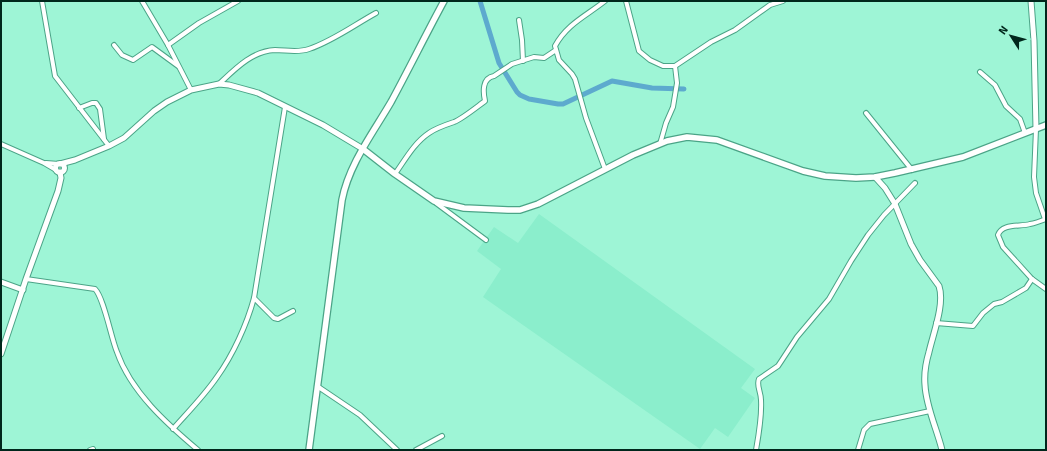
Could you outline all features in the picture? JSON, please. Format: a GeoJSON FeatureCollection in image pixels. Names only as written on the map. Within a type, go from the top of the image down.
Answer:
{"type":"FeatureCollection","features":[{"type":"Feature","properties":{"kind":"main road"},"geometry":{"type":"LineString","coordinates":[[309,450],[342,200],[349,177],[363,149],[444,1]]}},
{"type":"Feature","properties":{"kind":"main road"},"geometry":{"type":"LineString","coordinates":[[363,149],[395,174],[434,201],[464,208],[520,210],[538,204],[606,169],[660,144],[687,137],[704,137],[717,140],[804,171],[825,176],[856,178],[875,177],[912,170],[963,157],[1046,125]]}},
{"type":"Feature","properties":{"kind":"street"},"geometry":{"type":"LineString","coordinates":[[42,1],[55,76],[109,146]]}},
{"type":"Feature","properties":{"kind":"street"},"geometry":{"type":"LineString","coordinates":[[142,1],[168,45],[191,90]]}},
{"type":"Feature","properties":{"kind":"street"},"geometry":{"type":"LineString","coordinates":[[168,45],[199,24],[238,1]]}},
{"type":"Feature","properties":{"kind":"street"},"geometry":{"type":"LineString","coordinates":[[605,1],[569,26],[559,38],[555,46],[559,60],[572,74],[590,130],[606,169]]}},
{"type":"Feature","properties":{"kind":"street"},"geometry":{"type":"LineString","coordinates":[[626,1],[639,51],[645,57],[663,66],[675,66],[711,42],[735,30],[770,5],[783,1]]}},
{"type":"Feature","properties":{"kind":"street"},"geometry":{"type":"LineString","coordinates":[[1031,1],[1034,41],[1036,129],[1034,177],[1036,193],[1045,219],[1033,224],[1003,229],[999,232],[998,236],[1003,247],[1032,279],[1046,289]]}},
{"type":"Feature","properties":{"kind":"street"},"geometry":{"type":"LineString","coordinates":[[219,84],[248,59],[256,55],[266,51],[308,50],[329,40],[376,13]]}},
{"type":"Feature","properties":{"kind":"street"},"geometry":{"type":"LineString","coordinates":[[519,20],[523,61]]}},
{"type":"Feature","properties":{"kind":"street"},"geometry":{"type":"LineString","coordinates":[[114,45],[122,55],[133,60],[152,47],[178,66]]}},
{"type":"Feature","properties":{"kind":"street"},"geometry":{"type":"LineString","coordinates":[[395,174],[409,154],[425,136],[448,123],[465,116],[485,101],[483,91],[486,80],[491,76],[506,69],[508,66],[534,57],[544,58],[556,50]]}},
{"type":"Feature","properties":{"kind":"street"},"geometry":{"type":"LineString","coordinates":[[660,144],[673,107],[676,92],[677,83],[675,66]]}},
{"type":"Feature","properties":{"kind":"street"},"geometry":{"type":"LineString","coordinates":[[980,72],[995,85],[1006,106],[1020,119],[1025,133]]}},
{"type":"Feature","properties":{"kind":"street"},"geometry":{"type":"LineString","coordinates":[[44,163],[59,164],[75,160],[109,146],[129,134],[154,111],[167,102],[191,90],[219,84],[250,90],[323,125],[363,149]]}},
{"type":"Feature","properties":{"kind":"street"},"geometry":{"type":"LineString","coordinates":[[79,108],[92,103],[96,103],[98,105],[100,109],[104,139]]}},
{"type":"Feature","properties":{"kind":"street"},"geometry":{"type":"LineString","coordinates":[[173,429],[218,376],[237,342],[250,314],[254,298],[285,107]]}},
{"type":"Feature","properties":{"kind":"street"},"geometry":{"type":"LineString","coordinates":[[866,113],[912,170]]}},
{"type":"Feature","properties":{"kind":"street"},"geometry":{"type":"LineString","coordinates":[[1,144],[44,163],[58,171],[63,171],[64,168],[75,160]]}},
{"type":"Feature","properties":{"kind":"street"},"geometry":{"type":"LineString","coordinates":[[59,164],[64,166],[64,168]]}},
{"type":"Feature","properties":{"kind":"street"},"geometry":{"type":"LineString","coordinates":[[1,354],[55,199],[61,178],[56,166],[59,164]]}},
{"type":"Feature","properties":{"kind":"street"},"geometry":{"type":"LineString","coordinates":[[875,177],[885,188],[895,204],[911,244],[941,291],[939,310],[928,353],[925,375],[926,393],[930,412],[942,450]]}},
{"type":"Feature","properties":{"kind":"street"},"geometry":{"type":"LineString","coordinates":[[756,450],[761,406],[761,396],[758,384],[759,378],[778,366],[797,337],[826,304],[850,261],[868,236],[884,215],[915,183]]}},
{"type":"Feature","properties":{"kind":"street"},"geometry":{"type":"LineString","coordinates":[[434,201],[486,240]]}},
{"type":"Feature","properties":{"kind":"street"},"geometry":{"type":"LineString","coordinates":[[26,279],[91,288],[97,291],[117,353],[128,375],[152,408],[173,429],[198,450]]}},
{"type":"Feature","properties":{"kind":"street"},"geometry":{"type":"LineString","coordinates":[[936,323],[973,326],[994,304],[1002,302],[1026,288],[1032,279]]}},
{"type":"Feature","properties":{"kind":"street"},"geometry":{"type":"LineString","coordinates":[[1,282],[23,290]]}},
{"type":"Feature","properties":{"kind":"street"},"geometry":{"type":"LineString","coordinates":[[254,298],[274,318],[278,319],[293,311]]}},
{"type":"Feature","properties":{"kind":"street"},"geometry":{"type":"LineString","coordinates":[[317,386],[360,415],[397,450]]}},
{"type":"Feature","properties":{"kind":"street"},"geometry":{"type":"LineString","coordinates":[[858,450],[866,426],[930,412]]}},
{"type":"Feature","properties":{"kind":"street"},"geometry":{"type":"LineString","coordinates":[[416,450],[442,436]]}},
{"type":"Feature","properties":{"kind":"shaded area"},"geometry":{"type":"Polygon","coordinates":[[[539,214],[755,369],[741,388],[755,398],[728,437],[715,428],[700,449],[483,297],[501,269],[477,251],[494,227],[518,243],[539,214]]]}},
{"type":"Feature","properties":{"kind":"waterway"},"geometry":{"type":"LineString","coordinates":[[480,1],[499,63],[517,92],[529,99],[563,104],[612,81],[652,88],[684,89]]}}]}
